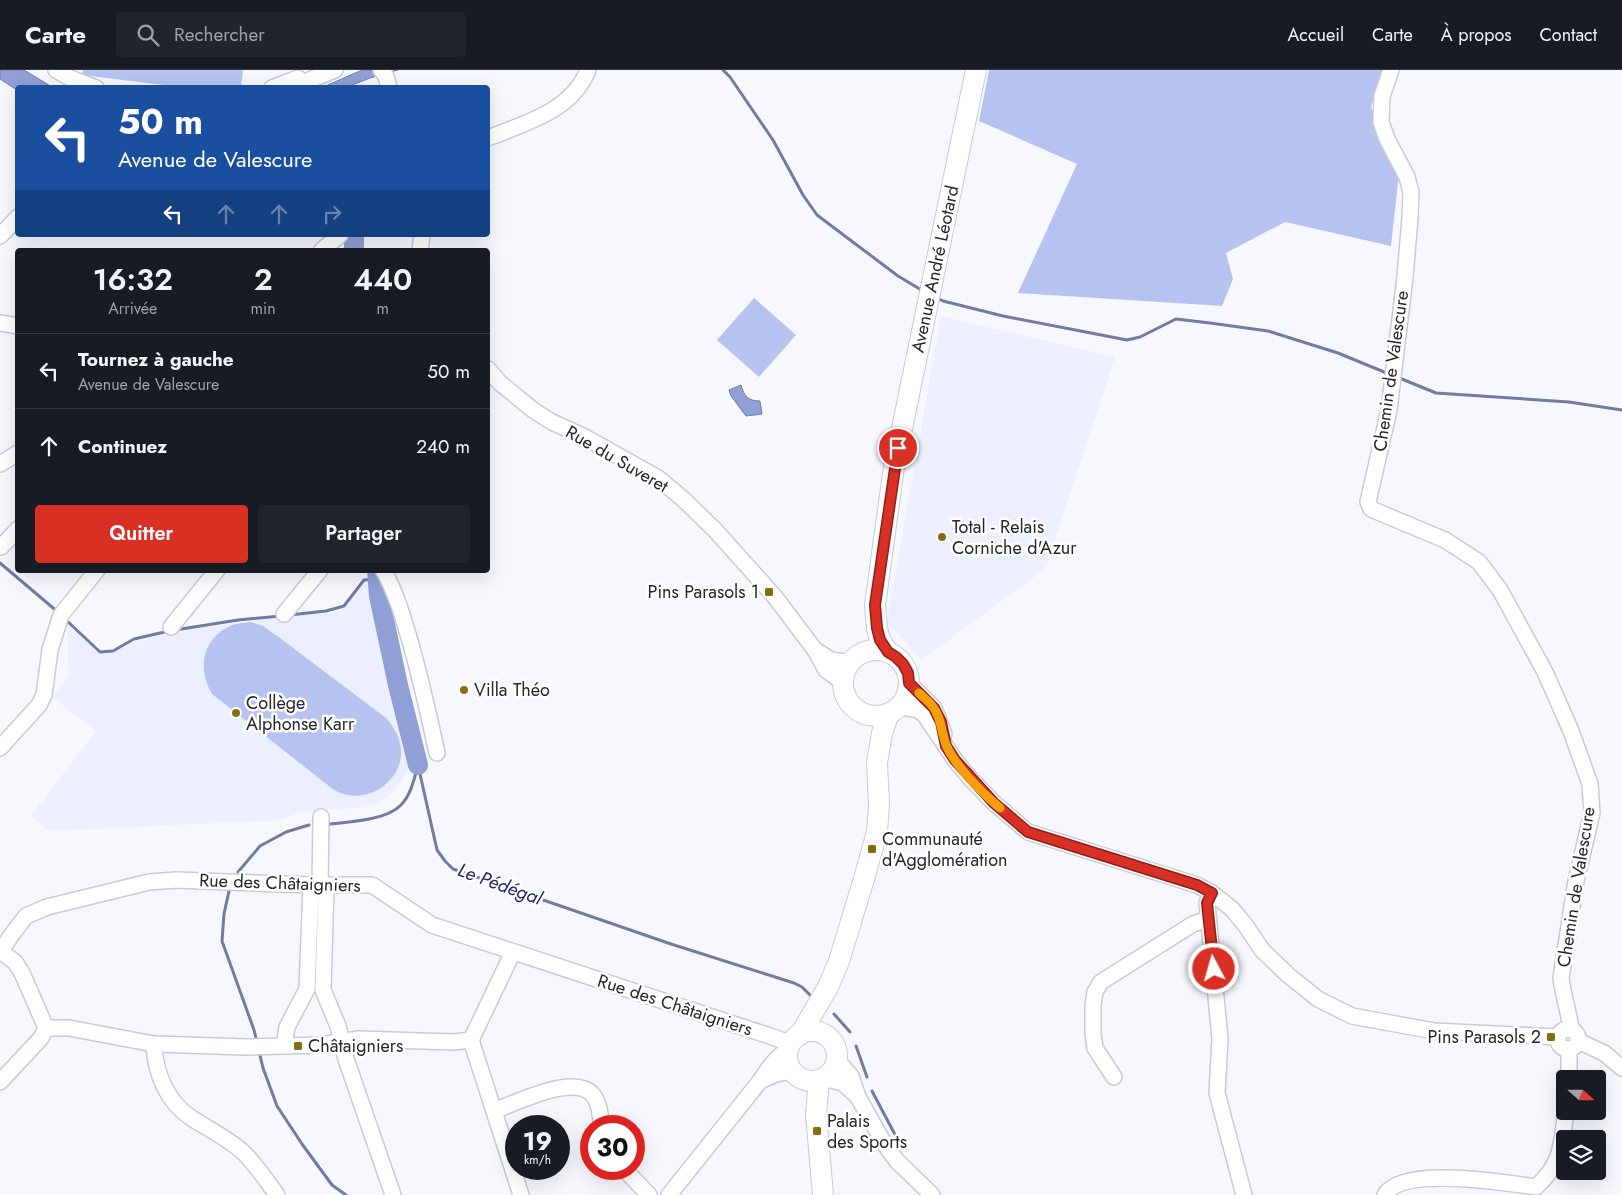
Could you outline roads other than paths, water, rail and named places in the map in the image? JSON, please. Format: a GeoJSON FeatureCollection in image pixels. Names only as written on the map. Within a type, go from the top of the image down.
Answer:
{"type":"FeatureCollection","features":[{"type":"Feature","properties":{"kind":"main road","name":"Avenue André Léotard"},"geometry":{"type":"LineString","coordinates":[[888,652],[880,640],[875,605],[894,467],[976,70]]}},
{"type":"Feature","properties":{"kind":"main road","name":"Avenue André Léotard"},"geometry":{"type":"LineString","coordinates":[[853,660],[863,639],[866,595],[888,479],[894,467]]}},
{"type":"Feature","properties":{"kind":"main road"},"geometry":{"type":"LineString","coordinates":[[822,1195],[816,1114],[810,1077],[787,1057],[793,1043],[828,987],[847,934],[876,832],[879,803],[878,764],[882,733],[894,710],[908,692],[908,673],[903,664],[888,652],[871,650],[853,660],[845,672],[844,683],[848,699],[860,711],[878,764]]}},
{"type":"Feature","properties":{"kind":"main road"},"geometry":{"type":"LineString","coordinates":[[860,711],[874,715],[894,710]]}},
{"type":"Feature","properties":{"kind":"main road"},"geometry":{"type":"LineString","coordinates":[[828,987],[825,1019],[829,1038]]}},
{"type":"Feature","properties":{"kind":"main road"},"geometry":{"type":"LineString","coordinates":[[793,1043],[807,1032],[815,1032],[823,1034],[834,1044],[836,1059],[830,1073],[810,1077]]}},
{"type":"Feature","properties":{"kind":"street"},"geometry":{"type":"LineString","coordinates":[[46,70],[72,85]]}},
{"type":"Feature","properties":{"kind":"street"},"geometry":{"type":"LineString","coordinates":[[56,70],[88,85]]}},
{"type":"Feature","properties":{"kind":"street"},"geometry":{"type":"LineString","coordinates":[[280,85],[318,70]]}},
{"type":"Feature","properties":{"kind":"street"},"geometry":{"type":"LineString","coordinates":[[297,85],[335,70]]}},
{"type":"Feature","properties":{"kind":"street"},"geometry":{"type":"LineString","coordinates":[[381,70],[386,76],[388,85]]}},
{"type":"Feature","properties":{"kind":"street"},"geometry":{"type":"LineString","coordinates":[[389,70],[395,85]]}},
{"type":"Feature","properties":{"kind":"street"},"geometry":{"type":"LineString","coordinates":[[490,137],[538,118],[563,104],[578,89],[588,70]]}},
{"type":"Feature","properties":{"kind":"street","name":"Chemin de Valescure"},"geometry":{"type":"LineString","coordinates":[[1390,70],[1382,96],[1381,122],[1387,139],[1404,169],[1410,192],[1405,277],[1389,410],[1368,502],[1371,509],[1445,540],[1479,562],[1500,590],[1545,672],[1590,784],[1592,813],[1576,881],[1561,978],[1562,994],[1569,1013],[1569,1070]]}},
{"type":"Feature","properties":{"kind":"street"},"geometry":{"type":"LineString","coordinates":[[0,236],[15,220]]}},
{"type":"Feature","properties":{"kind":"street"},"geometry":{"type":"LineString","coordinates":[[324,248],[338,237]]}},
{"type":"Feature","properties":{"kind":"street"},"geometry":{"type":"LineString","coordinates":[[0,323],[15,326]]}},
{"type":"Feature","properties":{"kind":"street","name":"Rue du Suveret"},"geometry":{"type":"LineString","coordinates":[[490,371],[500,383],[533,410],[658,478],[684,499],[715,530],[775,597],[815,650],[826,670],[844,683]]}},
{"type":"Feature","properties":{"kind":"street"},"geometry":{"type":"LineString","coordinates":[[0,464],[15,455]]}},
{"type":"Feature","properties":{"kind":"street"},"geometry":{"type":"LineString","coordinates":[[1,547],[15,532]]}},
{"type":"Feature","properties":{"kind":"street"},"geometry":{"type":"LineString","coordinates":[[0,748],[39,705],[44,695],[50,650],[61,614],[95,573]]}},
{"type":"Feature","properties":{"kind":"street"},"geometry":{"type":"LineString","coordinates":[[171,627],[215,573]]}},
{"type":"Feature","properties":{"kind":"street"},"geometry":{"type":"LineString","coordinates":[[284,614],[318,573]]}},
{"type":"Feature","properties":{"kind":"street"},"geometry":{"type":"LineString","coordinates":[[385,573],[405,622],[422,682],[438,754]]}},
{"type":"Feature","properties":{"kind":"street","name":"Rue du Suveret"},"geometry":{"type":"LineString","coordinates":[[815,650],[831,660],[853,660]]}},
{"type":"Feature","properties":{"kind":"street"},"geometry":{"type":"LineString","coordinates":[[909,683],[934,708],[941,722],[946,746]]}},
{"type":"Feature","properties":{"kind":"street"},"geometry":{"type":"LineString","coordinates":[[894,710],[916,709],[924,714],[955,760],[988,797],[1028,832],[1197,885],[1212,893],[1232,909],[1262,950],[1288,975],[1318,998],[1352,1016],[1434,1032],[1569,1039],[1604,1053],[1622,1068]]}},
{"type":"Feature","properties":{"kind":"street"},"geometry":{"type":"LineString","coordinates":[[321,818],[319,885],[323,990],[338,1026],[346,1059],[392,1193]]}},
{"type":"Feature","properties":{"kind":"street","name":"Rue des Châtaigniers"},"geometry":{"type":"LineString","coordinates":[[0,951],[26,916],[46,906],[149,882],[176,880],[372,886],[432,925],[793,1043]]}},
{"type":"Feature","properties":{"kind":"street"},"geometry":{"type":"LineString","coordinates":[[284,1046],[287,1027],[307,989],[319,885]]}},
{"type":"Feature","properties":{"kind":"street"},"geometry":{"type":"LineString","coordinates":[[1212,893],[1207,903],[1220,1039],[1217,1093],[1244,1195]]}},
{"type":"Feature","properties":{"kind":"street"},"geometry":{"type":"LineString","coordinates":[[1114,1077],[1095,1048],[1093,1005],[1095,992],[1101,982],[1193,924],[1208,918]]}},
{"type":"Feature","properties":{"kind":"street"},"geometry":{"type":"LineString","coordinates":[[0,951],[15,962],[22,973],[46,1028]]}},
{"type":"Feature","properties":{"kind":"street"},"geometry":{"type":"LineString","coordinates":[[513,952],[471,1040],[522,1195]]}},
{"type":"Feature","properties":{"kind":"street"},"geometry":{"type":"LineString","coordinates":[[307,989],[323,990]]}},
{"type":"Feature","properties":{"kind":"street"},"geometry":{"type":"LineString","coordinates":[[46,1028],[69,1028],[154,1044],[246,1047],[322,1045],[358,1039],[454,1042],[471,1040]]}},
{"type":"Feature","properties":{"kind":"street"},"geometry":{"type":"LineString","coordinates":[[0,1082],[41,1038],[46,1028]]}},
{"type":"Feature","properties":{"kind":"street"},"geometry":{"type":"LineString","coordinates":[[669,1195],[760,1081],[772,1063],[793,1043]]}},
{"type":"Feature","properties":{"kind":"street"},"geometry":{"type":"LineString","coordinates":[[154,1044],[162,1082],[174,1103],[190,1118],[227,1140],[244,1154],[277,1195]]}},
{"type":"Feature","properties":{"kind":"street"},"geometry":{"type":"LineString","coordinates":[[836,1059],[851,1076],[858,1097],[884,1145],[897,1161],[932,1195]]}},
{"type":"Feature","properties":{"kind":"street"},"geometry":{"type":"LineString","coordinates":[[760,1081],[776,1074],[810,1077],[843,1083],[858,1097]]}},
{"type":"Feature","properties":{"kind":"street"},"geometry":{"type":"LineString","coordinates":[[494,1111],[556,1088],[576,1086],[591,1092],[598,1104],[600,1115]]}},
{"type":"Feature","properties":{"kind":"street"},"geometry":{"type":"LineString","coordinates":[[1385,1195],[1388,1190],[1397,1185],[1428,1178],[1484,1180],[1541,1191],[1556,1165],[1565,1120]]}},
{"type":"Feature","properties":{"kind":"street"},"geometry":{"type":"LineString","coordinates":[[635,1180],[649,1195]]}},
{"type":"Feature","properties":{"kind":"waterway"},"geometry":{"type":"LineString","coordinates":[[723,70],[730,77],[773,140],[803,195],[817,215],[898,276],[923,291]]}},
{"type":"Feature","properties":{"kind":"waterway","name":"Le Pédégal"},"geometry":{"type":"LineString","coordinates":[[353,237],[354,248]]}},
{"type":"Feature","properties":{"kind":"waterway"},"geometry":{"type":"LineString","coordinates":[[935,297],[943,301],[1003,316],[1127,340],[1140,337],[1176,319],[1268,331],[1338,353],[1389,374]]}},
{"type":"Feature","properties":{"kind":"waterway"},"geometry":{"type":"LineString","coordinates":[[1397,377],[1436,393],[1569,402],[1622,410]]}},
{"type":"Feature","properties":{"kind":"waterway"},"geometry":{"type":"LineString","coordinates":[[0,563],[59,613]]}},
{"type":"Feature","properties":{"kind":"waterway","name":"Le Pédégal"},"geometry":{"type":"LineString","coordinates":[[377,573],[379,596],[418,765]]}},
{"type":"Feature","properties":{"kind":"waterway"},"geometry":{"type":"LineString","coordinates":[[289,615],[326,611],[344,606],[364,580],[378,579]]}},
{"type":"Feature","properties":{"kind":"waterway"},"geometry":{"type":"LineString","coordinates":[[175,630],[238,620],[280,616]]}},
{"type":"Feature","properties":{"kind":"waterway"},"geometry":{"type":"LineString","coordinates":[[65,619],[100,652],[113,651],[134,639],[169,631]]}},
{"type":"Feature","properties":{"kind":"waterway","name":"Le Pédégal"},"geometry":{"type":"LineString","coordinates":[[418,765],[437,850],[453,869],[671,944],[794,983],[802,987],[810,995]]}},
{"type":"Feature","properties":{"kind":"waterway"},"geometry":{"type":"LineString","coordinates":[[330,824],[378,817],[395,810],[407,797],[418,766]]}},
{"type":"Feature","properties":{"kind":"waterway"},"geometry":{"type":"LineString","coordinates":[[238,872],[260,846],[286,832],[309,825]]}},
{"type":"Feature","properties":{"kind":"waterway"},"geometry":{"type":"LineString","coordinates":[[229,891],[224,914],[222,941],[257,1042]]}},
{"type":"Feature","properties":{"kind":"waterway","name":"Le Pédégal"},"geometry":{"type":"LineString","coordinates":[[834,1014],[850,1032]]}},
{"type":"Feature","properties":{"kind":"waterway","name":"Le Pédégal"},"geometry":{"type":"LineString","coordinates":[[856,1046],[867,1077]]}},
{"type":"Feature","properties":{"kind":"waterway"},"geometry":{"type":"LineString","coordinates":[[259,1051],[277,1106],[332,1185],[346,1195]]}},
{"type":"Feature","properties":{"kind":"waterway","name":"Le Pédégal"},"geometry":{"type":"LineString","coordinates":[[872,1091],[901,1146]]}},
{"type":"Feature","properties":{"kind":"place","name":"Total - Relais Corniche d'Azur"},"geometry":{"type":"Point","coordinates":[942,537]}},
{"type":"Feature","properties":{"kind":"place","name":"Pins Parasols 1"},"geometry":{"type":"Point","coordinates":[769,592]}},
{"type":"Feature","properties":{"kind":"place","name":"Villa Théo"},"geometry":{"type":"Point","coordinates":[464,690]}},
{"type":"Feature","properties":{"kind":"place","name":"Collège Alphonse Karr"},"geometry":{"type":"Point","coordinates":[236,713]}},
{"type":"Feature","properties":{"kind":"place","name":"Communauté d'Agglomération"},"geometry":{"type":"Point","coordinates":[872,849]}},
{"type":"Feature","properties":{"kind":"place","name":"Pins Parasols 2"},"geometry":{"type":"Point","coordinates":[1551,1037]}},
{"type":"Feature","properties":{"kind":"place","name":"Châtaigniers"},"geometry":{"type":"Point","coordinates":[298,1046]}},
{"type":"Feature","properties":{"kind":"place","name":"Palais des Sports"},"geometry":{"type":"Point","coordinates":[817,1131]}}]}
